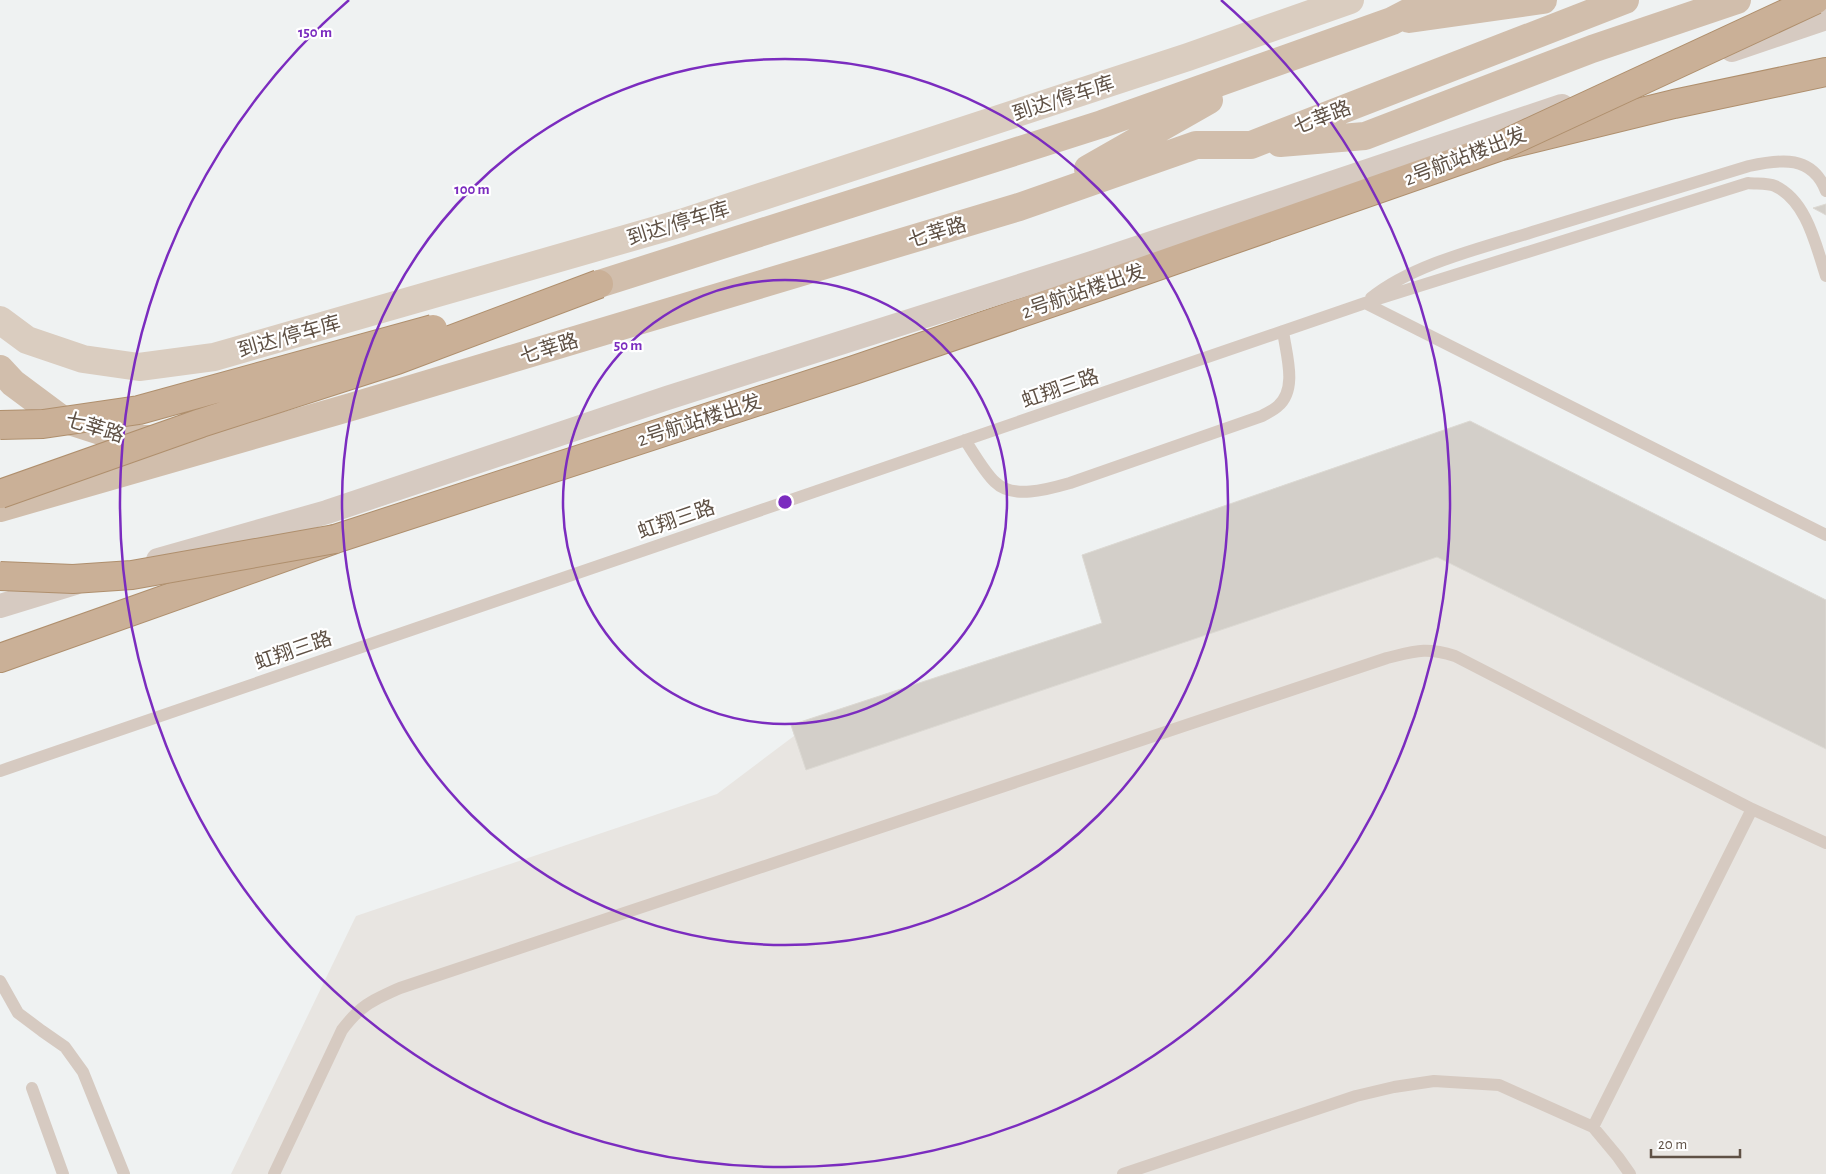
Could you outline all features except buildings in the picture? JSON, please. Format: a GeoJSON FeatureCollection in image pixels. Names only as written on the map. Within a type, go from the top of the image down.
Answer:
{"type":"FeatureCollection","features":[{"type":"Feature","properties":{"kind":"highway","name":"2号航站楼出发"},"geometry":{"type":"LineString","coordinates":[[335,539],[863,366],[1118,280],[1498,147],[1815,0]]}},
{"type":"Feature","properties":{"kind":"highway"},"geometry":{"type":"LineString","coordinates":[[1498,147],[1674,104],[1826,72]]}},
{"type":"Feature","properties":{"kind":"highway"},"geometry":{"type":"LineString","coordinates":[[0,425],[43,424],[139,410],[599,284]]}},
{"type":"Feature","properties":{"kind":"highway"},"geometry":{"type":"LineString","coordinates":[[0,494],[201,423],[397,360],[599,284]]}},
{"type":"Feature","properties":{"kind":"highway"},"geometry":{"type":"LineString","coordinates":[[0,576],[9,578],[73,579],[132,575],[335,539]]}},
{"type":"Feature","properties":{"kind":"highway"},"geometry":{"type":"LineString","coordinates":[[0,658],[335,539]]}},
{"type":"Feature","properties":{"kind":"main road","name":"到达/停车库"},"geometry":{"type":"LineString","coordinates":[[0,320],[27,340],[83,359],[139,367],[214,357],[681,223],[1170,63],[1350,0]]}},
{"type":"Feature","properties":{"kind":"main road"},"geometry":{"type":"LineString","coordinates":[[1392,22],[1432,0]]}},
{"type":"Feature","properties":{"kind":"main road"},"geometry":{"type":"LineString","coordinates":[[1392,22],[1543,0]]}},
{"type":"Feature","properties":{"kind":"main road","name":"七莘路"},"geometry":{"type":"LineString","coordinates":[[0,508],[237,440],[1019,207],[1196,145],[1251,145],[1625,0]]}},
{"type":"Feature","properties":{"kind":"main road"},"geometry":{"type":"LineString","coordinates":[[1251,145],[1365,136],[1592,49],[1736,0]]}},
{"type":"Feature","properties":{"kind":"main road","name":"到达/停车库"},"geometry":{"type":"LineString","coordinates":[[599,284],[1102,124],[1392,22]]}},
{"type":"Feature","properties":{"kind":"main road"},"geometry":{"type":"LineString","coordinates":[[1019,207],[1271,65]]}},
{"type":"Feature","properties":{"kind":"main road","name":"七莘路"},"geometry":{"type":"LineString","coordinates":[[0,369],[13,383],[60,418],[125,439],[237,440]]}},
{"type":"Feature","properties":{"kind":"street"},"geometry":{"type":"LineString","coordinates":[[0,606],[45,591],[327,512],[667,398],[1101,260],[1826,18]]}},
{"type":"Feature","properties":{"kind":"lane"},"geometry":{"type":"LineString","coordinates":[[1826,191],[1821,178],[1810,168],[1796,162],[1776,160],[1749,166],[1469,252],[1410,274],[1386,286],[1365,303],[1826,534]]}},
{"type":"Feature","properties":{"kind":"lane","name":"虹翔三路"},"geometry":{"type":"LineString","coordinates":[[0,771],[1365,303],[1748,182],[1774,186],[1792,198],[1809,226],[1826,276]]}},
{"type":"Feature","properties":{"kind":"lane"},"geometry":{"type":"LineString","coordinates":[[964,440],[995,483],[1016,492],[1042,490],[1070,483],[1262,416],[1279,406],[1288,391],[1289,372],[1283,331]]}},
{"type":"Feature","properties":{"kind":"lane"},"geometry":{"type":"LineString","coordinates":[[274,1174],[342,1030],[353,1015],[366,1004],[379,997],[400,988],[1180,727],[1387,658],[1415,651],[1436,650],[1455,656],[1752,809],[1826,843]]}},
{"type":"Feature","properties":{"kind":"lane"},"geometry":{"type":"LineString","coordinates":[[1593,1127],[1752,809]]}},
{"type":"Feature","properties":{"kind":"lane"},"geometry":{"type":"LineString","coordinates":[[0,981],[18,1013],[65,1047],[83,1072],[124,1174]]}},
{"type":"Feature","properties":{"kind":"lane"},"geometry":{"type":"LineString","coordinates":[[1123,1174],[1356,1096],[1394,1087],[1434,1082],[1498,1085],[1593,1127],[1630,1174]]}},
{"type":"Feature","properties":{"kind":"lane"},"geometry":{"type":"LineString","coordinates":[[32,1088],[63,1174]]}},
{"type":"Feature","properties":{"kind":"shaded area"},"geometry":{"type":"Polygon","coordinates":[[[1470,421],[1826,600],[1826,1174],[231,1174],[356,916],[717,794],[794,736],[791,725],[1102,623],[1082,555],[1470,421]]]}}]}
